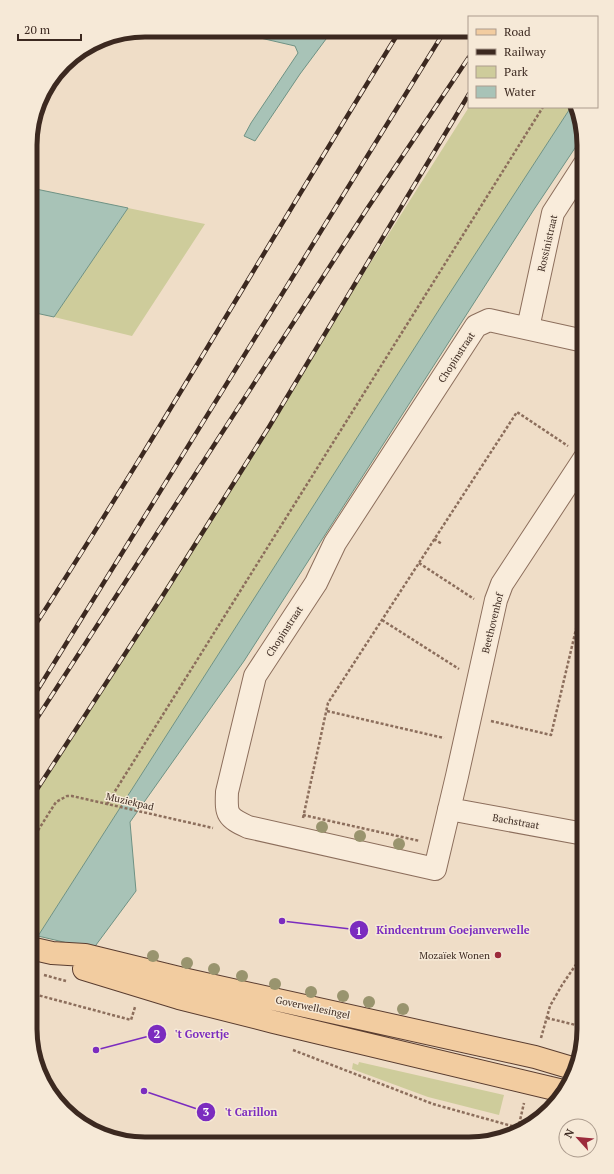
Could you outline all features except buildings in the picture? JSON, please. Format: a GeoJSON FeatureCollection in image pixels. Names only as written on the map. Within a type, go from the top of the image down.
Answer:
{"type":"FeatureCollection","features":[{"type":"Feature","properties":{"kind":"main road","name":"Goverwellesingel"},"geometry":{"type":"LineString","coordinates":[[37,950],[52,953],[85,955],[183,979],[535,1057],[570,1067]]}},
{"type":"Feature","properties":{"kind":"main road","name":"Goverwellesingel"},"geometry":{"type":"LineString","coordinates":[[52,953],[80,967],[179,998],[558,1090]]}},
{"type":"Feature","properties":{"kind":"street","name":"Rossinistraat"},"geometry":{"type":"LineString","coordinates":[[528,328],[553,213],[577,176]]}},
{"type":"Feature","properties":{"kind":"street","name":"Chopinstraat"},"geometry":{"type":"LineString","coordinates":[[449,809],[434,869],[248,827],[234,820],[226,808],[227,792],[255,676],[316,583],[335,543],[476,326],[489,320],[577,339]]}},
{"type":"Feature","properties":{"kind":"street","name":"Beethovenhof"},"geometry":{"type":"LineString","coordinates":[[449,809],[496,600],[502,584],[577,456]]}},
{"type":"Feature","properties":{"kind":"street","name":"Bachstraat"},"geometry":{"type":"LineString","coordinates":[[449,809],[577,833]]}},
{"type":"Feature","properties":{"kind":"path"},"geometry":{"type":"LineString","coordinates":[[107,804],[542,108]]}},
{"type":"Feature","properties":{"kind":"path"},"geometry":{"type":"LineString","coordinates":[[298,838],[328,703],[517,412],[577,453]]}},
{"type":"Feature","properties":{"kind":"path"},"geometry":{"type":"LineString","coordinates":[[434,539],[442,544]]}},
{"type":"Feature","properties":{"kind":"path"},"geometry":{"type":"LineString","coordinates":[[419,563],[493,611]]}},
{"type":"Feature","properties":{"kind":"path"},"geometry":{"type":"LineString","coordinates":[[382,620],[478,681]]}},
{"type":"Feature","properties":{"kind":"path"},"geometry":{"type":"LineString","coordinates":[[470,716],[551,735],[577,625]]}},
{"type":"Feature","properties":{"kind":"path"},"geometry":{"type":"LineString","coordinates":[[327,711],[464,743]]}},
{"type":"Feature","properties":{"kind":"path","name":"Muziekpad"},"geometry":{"type":"LineString","coordinates":[[37,832],[56,802],[67,796],[228,832],[248,827]]}},
{"type":"Feature","properties":{"kind":"path"},"geometry":{"type":"LineString","coordinates":[[304,815],[440,846]]}},
{"type":"Feature","properties":{"kind":"path"},"geometry":{"type":"LineString","coordinates":[[577,963],[562,984],[550,1006],[547,1018],[577,1025]]}},
{"type":"Feature","properties":{"kind":"path"},"geometry":{"type":"LineString","coordinates":[[37,995],[131,1020],[136,1001]]}},
{"type":"Feature","properties":{"kind":"path"},"geometry":{"type":"LineString","coordinates":[[288,1049],[433,1104],[514,1127]]}},
{"type":"Feature","properties":{"kind":"green space"},"geometry":{"type":"Polygon","coordinates":[[[468,108],[570,108],[442,305],[38,936],[37,790],[468,108]]]}},
{"type":"Feature","properties":{"kind":"green space"},"geometry":{"type":"Polygon","coordinates":[[[128,208],[205,224],[132,336],[54,317],[128,208]]]}},
{"type":"Feature","properties":{"kind":"green space"},"geometry":{"type":"Polygon","coordinates":[[[359,1062],[504,1095],[499,1115],[428,1097],[352,1069],[353,1063],[358,1065],[359,1062]]]}},
{"type":"Feature","properties":{"kind":"water"},"geometry":{"type":"Polygon","coordinates":[[[256,37],[328,37],[300,74],[255,141],[244,136],[251,123],[298,53],[295,46],[256,37]]]}},
{"type":"Feature","properties":{"kind":"water"},"geometry":{"type":"Polygon","coordinates":[[[570,108],[576,131],[577,145],[244,661],[130,822],[136,891],[93,949],[38,936],[442,305],[570,108]]]}},
{"type":"Feature","properties":{"kind":"water"},"geometry":{"type":"Polygon","coordinates":[[[37,189],[128,208],[54,317],[37,313],[37,189]]]}},
{"type":"Feature","properties":{"kind":"railway"},"geometry":{"type":"LineString","coordinates":[[37,622],[78,559],[396,37]]}},
{"type":"Feature","properties":{"kind":"railway"},"geometry":{"type":"LineString","coordinates":[[37,691],[441,37]]}},
{"type":"Feature","properties":{"kind":"railway"},"geometry":{"type":"LineString","coordinates":[[37,718],[367,209],[468,58]]}},
{"type":"Feature","properties":{"kind":"railway"},"geometry":{"type":"LineString","coordinates":[[37,789],[162,597],[269,427],[468,96]]}},
{"type":"Feature","properties":{"kind":"place","name":"Kindcentrum Goejanverwelle"},"geometry":{"type":"Point","coordinates":[282,921]}},
{"type":"Feature","properties":{"kind":"place","name":"Mozaïek Wonen"},"geometry":{"type":"Point","coordinates":[498,955]}},
{"type":"Feature","properties":{"kind":"place","name":"'t Govertje"},"geometry":{"type":"Point","coordinates":[96,1050]}},
{"type":"Feature","properties":{"kind":"place","name":"'t Carillon"},"geometry":{"type":"Point","coordinates":[144,1091]}}]}
